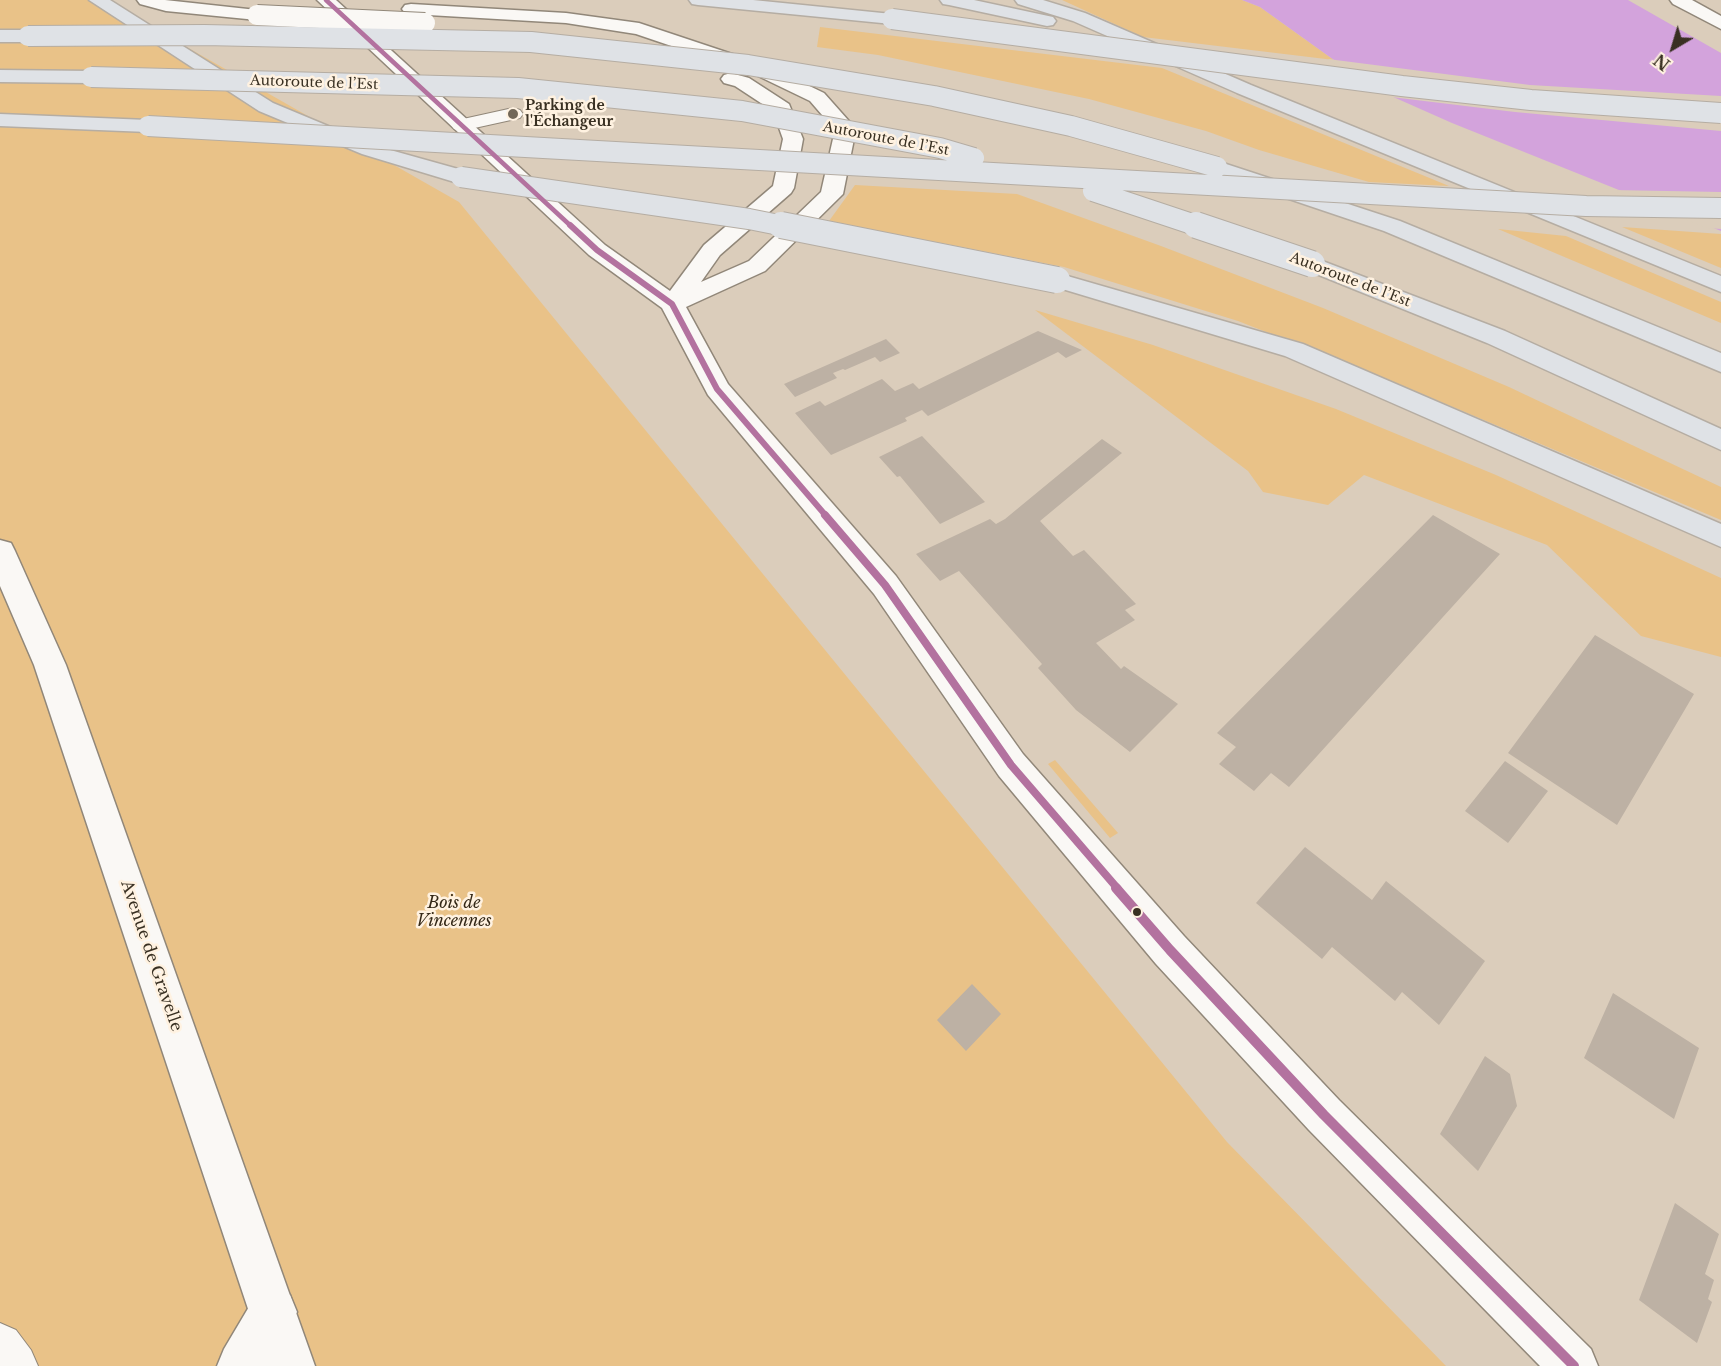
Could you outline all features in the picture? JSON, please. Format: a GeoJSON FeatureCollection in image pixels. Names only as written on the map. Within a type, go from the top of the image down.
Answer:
{"type":"FeatureCollection","features":[{"type":"Feature","properties":{"kind":"highway"},"geometry":{"type":"LineString","coordinates":[[98,0],[266,107],[369,150],[461,177],[749,219],[1058,280],[1294,350],[1721,536]]}},
{"type":"Feature","properties":{"kind":"highway"},"geometry":{"type":"LineString","coordinates":[[698,0],[892,19],[1301,73],[1532,100],[1721,113]]}},
{"type":"Feature","properties":{"kind":"highway"},"geometry":{"type":"LineString","coordinates":[[950,0],[1071,26],[1244,89]]}},
{"type":"Feature","properties":{"kind":"highway"},"geometry":{"type":"LineString","coordinates":[[1024,0],[1079,17],[1244,89],[1721,285]]}},
{"type":"Feature","properties":{"kind":"highway"},"geometry":{"type":"LineString","coordinates":[[0,36],[204,35],[531,42],[748,64],[934,96],[1071,126],[1217,167],[1392,226],[1721,363]]}},
{"type":"Feature","properties":{"kind":"highway","name":"Autoroute de l’Est"},"geometry":{"type":"LineString","coordinates":[[0,76],[518,88],[742,111],[940,148],[1111,196],[1312,264],[1496,337],[1721,440]]}},
{"type":"Feature","properties":{"kind":"highway"},"geometry":{"type":"LineString","coordinates":[[0,120],[422,140],[1586,206],[1721,208]]}},
{"type":"Feature","properties":{"kind":"street"},"geometry":{"type":"LineString","coordinates":[[146,0],[166,6],[255,5],[411,9],[566,18],[639,29],[761,70],[817,97],[846,129],[832,194],[757,266],[672,304]]}},
{"type":"Feature","properties":{"kind":"street"},"geometry":{"type":"LineString","coordinates":[[326,0],[597,250],[672,304],[717,389],[885,585],[1011,765],[1170,950],[1324,1115],[1574,1366]]}},
{"type":"Feature","properties":{"kind":"street"},"geometry":{"type":"LineString","coordinates":[[1679,0],[1721,24]]}},
{"type":"Feature","properties":{"kind":"street"},"geometry":{"type":"LineString","coordinates":[[255,5],[425,23],[548,30],[614,40],[742,82],[782,108],[793,139],[783,188],[711,250],[672,304]]}},
{"type":"Feature","properties":{"kind":"street","name":"Avenue de Gravelle"},"geometry":{"type":"LineString","coordinates":[[0,551],[50,664],[291,1366]]}},
{"type":"Feature","properties":{"kind":"street"},"geometry":{"type":"LineString","coordinates":[[242,1366],[273,1312]]}},
{"type":"Feature","properties":{"kind":"lane"},"geometry":{"type":"LineString","coordinates":[[461,125],[513,114]]}},
{"type":"Feature","properties":{"kind":"lane"},"geometry":{"type":"LineString","coordinates":[[0,1346],[15,1366]]}},
{"type":"Feature","properties":{"kind":"green space","name":"Bois de Vincennes"},"geometry":{"type":"Polygon","coordinates":[[[0,0],[104,0],[459,202],[1227,1142],[1446,1366],[0,1366],[0,0]]]}},
{"type":"Feature","properties":{"kind":"green space"},"geometry":{"type":"Polygon","coordinates":[[[1062,0],[1242,0],[1260,7],[1334,60],[1143,37],[1062,0]]]}},
{"type":"Feature","properties":{"kind":"green space"},"geometry":{"type":"Polygon","coordinates":[[[820,27],[1162,68],[1449,186],[1369,182],[1259,150],[1206,131],[1089,99],[878,55],[817,47],[820,27]]]}},
{"type":"Feature","properties":{"kind":"green space"},"geometry":{"type":"Polygon","coordinates":[[[855,185],[1017,194],[1323,308],[1509,387],[1721,487],[1721,520],[1384,378],[1238,321],[1064,267],[829,221],[855,185]]]}},
{"type":"Feature","properties":{"kind":"green space"},"geometry":{"type":"Polygon","coordinates":[[[1622,227],[1721,234],[1721,268],[1622,227]]]}},
{"type":"Feature","properties":{"kind":"green space"},"geometry":{"type":"Polygon","coordinates":[[[1498,229],[1566,236],[1721,302],[1721,323],[1498,229]]]}},
{"type":"Feature","properties":{"kind":"green space"},"geometry":{"type":"Polygon","coordinates":[[[1035,310],[1153,345],[1336,409],[1496,475],[1721,578],[1721,657],[1641,636],[1547,545],[1364,475],[1328,505],[1263,492],[1248,471],[1035,310]]]}},
{"type":"Feature","properties":{"kind":"green space"},"geometry":{"type":"Polygon","coordinates":[[[1055,760],[1118,833],[1110,838],[1048,764],[1055,760]]]}},
{"type":"Feature","properties":{"kind":"shaded area"},"geometry":{"type":"Polygon","coordinates":[[[1242,0],[1628,0],[1721,53],[1721,231],[1452,123],[1373,88],[1260,7],[1242,0]]]}},
{"type":"Feature","properties":{"kind":"pier"},"geometry":{"type":"Polygon","coordinates":[[[1328,59],[1530,85],[1721,96],[1721,131],[1515,112],[1383,96],[1372,91],[1328,59]]]}},
{"type":"Feature","properties":{"kind":"pier"},"geometry":{"type":"Polygon","coordinates":[[[1612,190],[1721,192],[1721,229],[1707,228],[1612,190]]]}},
{"type":"Feature","properties":{"kind":"building"},"geometry":{"type":"Polygon","coordinates":[[[1038,331],[1082,350],[1066,358],[1058,352],[928,416],[922,410],[905,418],[907,421],[831,455],[795,413],[820,401],[825,406],[882,379],[895,391],[913,383],[919,389],[1038,331]]]}},
{"type":"Feature","properties":{"kind":"building"},"geometry":{"type":"Polygon","coordinates":[[[886,339],[900,353],[880,362],[875,357],[833,373],[837,378],[795,397],[784,384],[886,339]]]}},
{"type":"Feature","properties":{"kind":"building"},"geometry":{"type":"Polygon","coordinates":[[[922,436],[985,502],[940,524],[900,476],[897,477],[879,457],[922,436]]]}},
{"type":"Feature","properties":{"kind":"building"},"geometry":{"type":"Polygon","coordinates":[[[1102,439],[1122,453],[1040,521],[1073,556],[1084,550],[1136,604],[1125,610],[1135,620],[1096,643],[1121,669],[1124,666],[1178,704],[1130,752],[1076,710],[1038,668],[1042,664],[959,571],[940,581],[916,554],[990,519],[996,524],[1005,519],[1102,439]]]}},
{"type":"Feature","properties":{"kind":"building"},"geometry":{"type":"Polygon","coordinates":[[[1433,515],[1500,554],[1289,787],[1271,773],[1254,791],[1219,764],[1236,747],[1217,733],[1433,515]]]}},
{"type":"Feature","properties":{"kind":"building"},"geometry":{"type":"Polygon","coordinates":[[[1595,635],[1694,694],[1617,825],[1508,753],[1595,635]]]}},
{"type":"Feature","properties":{"kind":"building"},"geometry":{"type":"Polygon","coordinates":[[[1505,761],[1548,791],[1508,843],[1465,811],[1505,761]]]}},
{"type":"Feature","properties":{"kind":"building"},"geometry":{"type":"Polygon","coordinates":[[[1305,847],[1372,900],[1386,881],[1485,961],[1439,1025],[1402,992],[1395,1001],[1332,947],[1322,959],[1256,903],[1305,847]]]}},
{"type":"Feature","properties":{"kind":"building"},"geometry":{"type":"Polygon","coordinates":[[[972,984],[1001,1014],[966,1051],[937,1020],[972,984]]]}},
{"type":"Feature","properties":{"kind":"building"},"geometry":{"type":"Polygon","coordinates":[[[1613,993],[1699,1048],[1674,1119],[1584,1058],[1613,993]]]}},
{"type":"Feature","properties":{"kind":"building"},"geometry":{"type":"Polygon","coordinates":[[[1485,1056],[1510,1074],[1517,1106],[1478,1171],[1440,1134],[1485,1056]]]}},
{"type":"Feature","properties":{"kind":"building"},"geometry":{"type":"Polygon","coordinates":[[[1675,1203],[1719,1234],[1705,1274],[1714,1280],[1708,1299],[1712,1302],[1697,1343],[1639,1300],[1675,1203]]]}},
{"type":"Feature","properties":{"kind":"transit line"},"geometry":{"type":"LineString","coordinates":[[326,0],[597,250],[672,304],[717,389],[885,585],[1011,765],[1170,950],[1324,1115],[1574,1366]]}},
{"type":"Feature","properties":{"kind":"place","name":"Parking de l'Échangeur"},"geometry":{"type":"Point","coordinates":[513,114]}}]}
